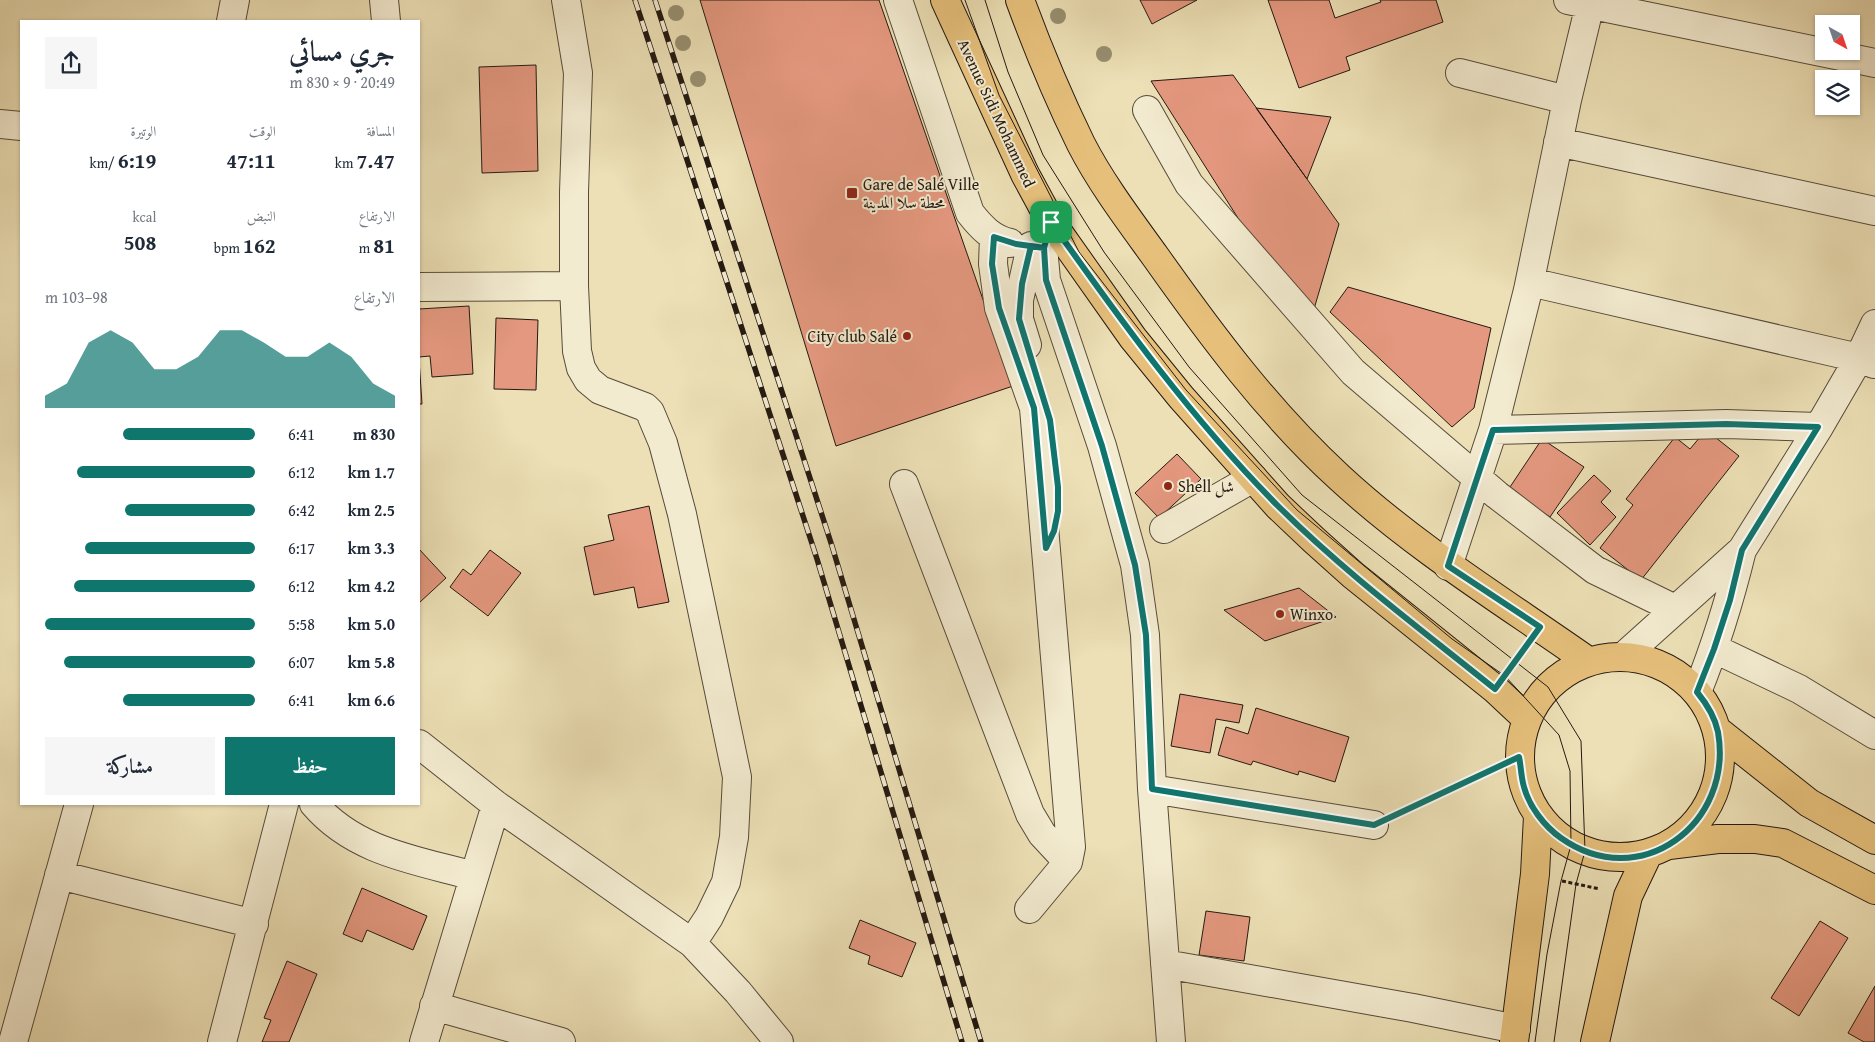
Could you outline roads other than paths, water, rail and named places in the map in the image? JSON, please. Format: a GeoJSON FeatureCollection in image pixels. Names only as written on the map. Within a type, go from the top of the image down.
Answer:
{"type":"FeatureCollection","features":[{"type":"Feature","properties":{"kind":"main road","name":"Avenue Sidi Mohammed"},"geometry":{"type":"LineString","coordinates":[[945,0],[1026,174],[1051,222],[1133,338],[1181,398],[1278,506],[1353,575],[1495,689],[1527,719]]}},
{"type":"Feature","properties":{"kind":"main road"},"geometry":{"type":"LineString","coordinates":[[1020,0],[1041,57],[1082,145],[1118,203],[1202,322],[1250,384],[1287,426],[1340,479],[1448,566],[1540,627],[1588,662]]}},
{"type":"Feature","properties":{"kind":"main road"},"geometry":{"type":"LineString","coordinates":[[1595,1042],[1628,896],[1658,849],[1693,826],[1711,801],[1720,771],[1718,731],[1708,706],[1697,692],[1677,673],[1652,661],[1624,656],[1588,662],[1567,672],[1548,686],[1534,705],[1521,737],[1519,757],[1524,788],[1538,816],[1553,832],[1585,852],[1616,858],[1658,849],[1718,840],[1755,839],[1783,843],[1875,890]]}},
{"type":"Feature","properties":{"kind":"main road"},"geometry":{"type":"LineString","coordinates":[[1718,731],[1809,803],[1875,840]]}},
{"type":"Feature","properties":{"kind":"main road"},"geometry":{"type":"LineString","coordinates":[[1515,1036],[1535,874],[1538,816]]}},
{"type":"Feature","properties":{"kind":"street"},"geometry":{"type":"LineString","coordinates":[[231,20],[235,0]]}},
{"type":"Feature","properties":{"kind":"street"},"geometry":{"type":"LineString","coordinates":[[384,0],[386,20]]}},
{"type":"Feature","properties":{"kind":"street"},"geometry":{"type":"LineString","coordinates":[[566,0],[578,73],[574,192],[574,286],[577,351],[581,368],[588,380],[600,390],[645,407],[650,412],[664,443],[709,635],[737,777],[734,837],[726,882],[692,943]]}},
{"type":"Feature","properties":{"kind":"street"},"geometry":{"type":"LineString","coordinates":[[898,0],[970,213],[980,226],[994,237],[1005,242],[1037,247]]}},
{"type":"Feature","properties":{"kind":"street"},"geometry":{"type":"LineString","coordinates":[[1448,566],[1493,430],[1530,282],[1567,100],[1583,1],[1875,63]]}},
{"type":"Feature","properties":{"kind":"street"},"geometry":{"type":"LineString","coordinates":[[1460,73],[1567,100]]}},
{"type":"Feature","properties":{"kind":"street"},"geometry":{"type":"LineString","coordinates":[[1148,110],[1188,184],[1353,372],[1477,478],[1595,570],[1675,609]]}},
{"type":"Feature","properties":{"kind":"street"},"geometry":{"type":"LineString","coordinates":[[0,124],[20,126]]}},
{"type":"Feature","properties":{"kind":"street"},"geometry":{"type":"LineString","coordinates":[[1558,142],[1875,211]]}},
{"type":"Feature","properties":{"kind":"street"},"geometry":{"type":"LineString","coordinates":[[1046,548],[1056,524],[1058,493],[1050,420],[1019,319],[1022,284],[1037,247],[1051,222]]}},
{"type":"Feature","properties":{"kind":"street"},"geometry":{"type":"LineString","coordinates":[[994,237],[992,264],[999,308],[1034,408],[1071,847],[1068,862],[1029,909]]}},
{"type":"Feature","properties":{"kind":"street"},"geometry":{"type":"LineString","coordinates":[[1037,247],[1046,280],[1102,446],[1135,565],[1146,635],[1152,789],[1171,1042]]}},
{"type":"Feature","properties":{"kind":"street"},"geometry":{"type":"LineString","coordinates":[[1530,282],[1867,361]]}},
{"type":"Feature","properties":{"kind":"street"},"geometry":{"type":"LineString","coordinates":[[420,287],[574,286]]}},
{"type":"Feature","properties":{"kind":"street"},"geometry":{"type":"LineString","coordinates":[[1624,656],[1742,550],[1818,427],[1867,361],[1875,324]]}},
{"type":"Feature","properties":{"kind":"street"},"geometry":{"type":"LineString","coordinates":[[1493,430],[1726,424],[1818,427]]}},
{"type":"Feature","properties":{"kind":"street"},"geometry":{"type":"LineString","coordinates":[[1164,529],[1252,478]]}},
{"type":"Feature","properties":{"kind":"street"},"geometry":{"type":"LineString","coordinates":[[904,484],[1030,814],[1042,834],[1068,862]]}},
{"type":"Feature","properties":{"kind":"street"},"geometry":{"type":"LineString","coordinates":[[1697,692],[1730,600],[1742,550]]}},
{"type":"Feature","properties":{"kind":"street"},"geometry":{"type":"LineString","coordinates":[[1714,649],[1799,689],[1875,735]]}},
{"type":"Feature","properties":{"kind":"street"},"geometry":{"type":"LineString","coordinates":[[420,745],[496,805],[692,943],[744,999],[779,1042]]}},
{"type":"Feature","properties":{"kind":"street"},"geometry":{"type":"LineString","coordinates":[[1152,789],[1374,825]]}},
{"type":"Feature","properties":{"kind":"street"},"geometry":{"type":"LineString","coordinates":[[9,1039],[79,805]]}},
{"type":"Feature","properties":{"kind":"street"},"geometry":{"type":"LineString","coordinates":[[222,1042],[284,805]]}},
{"type":"Feature","properties":{"kind":"street"},"geometry":{"type":"LineString","coordinates":[[315,805],[325,816],[354,839],[380,850],[474,876]]}},
{"type":"Feature","properties":{"kind":"street"},"geometry":{"type":"LineString","coordinates":[[424,1042],[496,805]]}},
{"type":"Feature","properties":{"kind":"street"},"geometry":{"type":"LineString","coordinates":[[59,875],[254,924]]}},
{"type":"Feature","properties":{"kind":"street"},"geometry":{"type":"LineString","coordinates":[[1165,964],[1413,1008],[1515,1036]]}},
{"type":"Feature","properties":{"kind":"street"},"geometry":{"type":"LineString","coordinates":[[434,1006],[561,1042]]}},
{"type":"Feature","properties":{"kind":"tram line"},"geometry":{"type":"LineString","coordinates":[[965,0],[999,95],[1079,252],[1186,390],[1297,510],[1452,639],[1505,676],[1559,735],[1570,771],[1571,845],[1561,881],[1547,954],[1535,1042]]}},
{"type":"Feature","properties":{"kind":"tram line"},"geometry":{"type":"LineString","coordinates":[[985,0],[1008,72],[1043,155],[1104,252],[1189,367],[1302,495],[1548,687],[1581,741],[1585,851],[1576,884],[1554,1042]]}},
{"type":"Feature","properties":{"kind":"railway"},"geometry":{"type":"LineString","coordinates":[[635,0],[817,559],[962,1042]]}},
{"type":"Feature","properties":{"kind":"railway"},"geometry":{"type":"LineString","coordinates":[[655,0],[832,546],[981,1042]]}},
{"type":"Feature","properties":{"kind":"place","name":"Gare de Salé Ville محطة سلا المدينة"},"geometry":{"type":"Point","coordinates":[852,193]}},
{"type":"Feature","properties":{"kind":"place","name":"City club Salé"},"geometry":{"type":"Point","coordinates":[907,336]}},
{"type":"Feature","properties":{"kind":"place","name":"Shell شل"},"geometry":{"type":"Point","coordinates":[1168,486]}},
{"type":"Feature","properties":{"kind":"place","name":"Winxo"},"geometry":{"type":"Point","coordinates":[1280,614]}}]}
